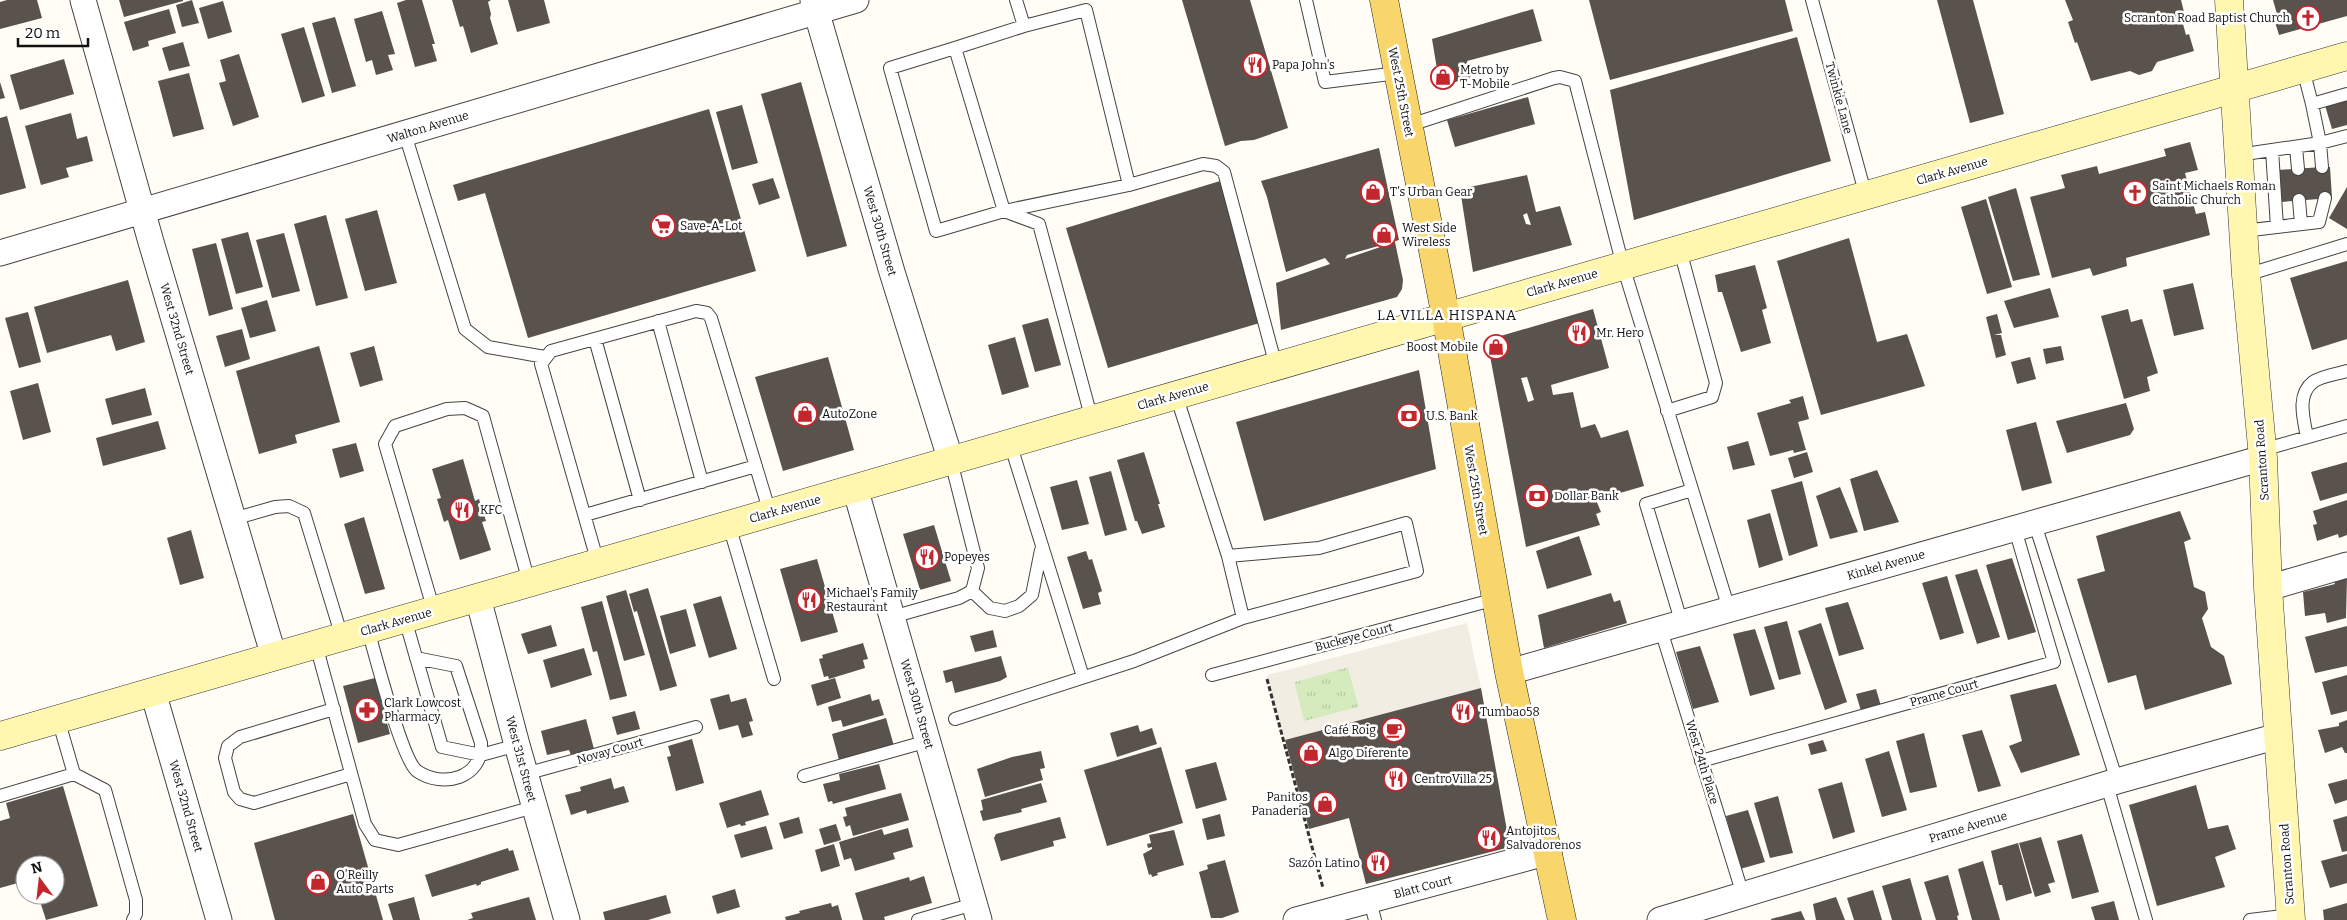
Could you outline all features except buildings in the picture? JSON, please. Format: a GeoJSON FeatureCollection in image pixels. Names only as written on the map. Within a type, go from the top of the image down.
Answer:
{"type":"FeatureCollection","features":[{"type":"Feature","properties":{"kind":"main road","name":"West 25th Street"},"geometry":{"type":"LineString","coordinates":[[1384,0],[1407,126],[1446,317],[1509,672],[1562,920]]}},
{"type":"Feature","properties":{"kind":"street","name":"West 32nd Street"},"geometry":{"type":"LineString","coordinates":[[83,0],[143,212],[274,657]]}},
{"type":"Feature","properties":{"kind":"street","name":"Walton Avenue"},"geometry":{"type":"LineString","coordinates":[[0,253],[405,134],[815,6],[856,0]]}},
{"type":"Feature","properties":{"kind":"street","name":"Scranton Road"},"geometry":{"type":"LineString","coordinates":[[2229,0],[2246,274],[2263,454],[2268,588],[2291,918]]}},
{"type":"Feature","properties":{"kind":"street","name":"West 30th Street"},"geometry":{"type":"LineString","coordinates":[[815,6],[892,272],[950,461]]}},
{"type":"Feature","properties":{"kind":"street","name":"Clark Avenue"},"geometry":{"type":"LineString","coordinates":[[0,736],[2347,56]]}},
{"type":"Feature","properties":{"kind":"street","name":"Kinkel Avenue"},"geometry":{"type":"LineString","coordinates":[[1509,672],[2025,526],[2263,454]]}},
{"type":"Feature","properties":{"kind":"street","name":"West 30th Street"},"geometry":{"type":"LineString","coordinates":[[855,488],[977,912]]}},
{"type":"Feature","properties":{"kind":"street"},"geometry":{"type":"LineString","coordinates":[[2268,588],[2347,565]]}},
{"type":"Feature","properties":{"kind":"street","name":"West 31st Street"},"geometry":{"type":"LineString","coordinates":[[478,598],[534,807],[567,920]]}},
{"type":"Feature","properties":{"kind":"street","name":"West 32nd Street"},"geometry":{"type":"LineString","coordinates":[[153,692],[218,920]]}},
{"type":"Feature","properties":{"kind":"street","name":"Prame Avenue"},"geometry":{"type":"LineString","coordinates":[[1660,920],[2112,783],[2278,736]]}},
{"type":"Feature","properties":{"kind":"street","name":"Blatt Court"},"geometry":{"type":"LineString","coordinates":[[1296,920],[1372,911],[1549,852]]}},
{"type":"Feature","properties":{"kind":"lane"},"geometry":{"type":"LineString","coordinates":[[1016,0],[1024,26]]}},
{"type":"Feature","properties":{"kind":"lane"},"geometry":{"type":"LineString","coordinates":[[1306,0],[1325,82],[1398,73]]}},
{"type":"Feature","properties":{"kind":"lane","name":"Twinkie Lane"},"geometry":{"type":"LineString","coordinates":[[1812,0],[1866,196]]}},
{"type":"Feature","properties":{"kind":"lane"},"geometry":{"type":"LineString","coordinates":[[1129,185],[1086,10],[1024,26],[890,68],[936,231],[1004,211],[1129,185],[1203,164],[1216,166],[1224,172],[1276,366]]}},
{"type":"Feature","properties":{"kind":"lane"},"geometry":{"type":"LineString","coordinates":[[955,48],[1004,211]]}},
{"type":"Feature","properties":{"kind":"lane"},"geometry":{"type":"LineString","coordinates":[[2303,69],[2320,143],[2322,167]]}},
{"type":"Feature","properties":{"kind":"lane"},"geometry":{"type":"LineString","coordinates":[[1407,126],[1554,78],[1560,77],[1575,81],[1623,266],[1729,609]]}},
{"type":"Feature","properties":{"kind":"lane"},"geometry":{"type":"LineString","coordinates":[[2312,104],[2347,94]]}},
{"type":"Feature","properties":{"kind":"lane"},"geometry":{"type":"LineString","coordinates":[[405,134],[465,329],[488,346],[545,357]]}},
{"type":"Feature","properties":{"kind":"lane"},"geometry":{"type":"LineString","coordinates":[[2238,155],[2320,143],[2347,136]]}},
{"type":"Feature","properties":{"kind":"lane"},"geometry":{"type":"LineString","coordinates":[[2296,147],[2298,169]]}},
{"type":"Feature","properties":{"kind":"lane"},"geometry":{"type":"LineString","coordinates":[[2272,150],[2277,226]]}},
{"type":"Feature","properties":{"kind":"lane"},"geometry":{"type":"LineString","coordinates":[[2243,231],[2319,222],[2325,198]]}},
{"type":"Feature","properties":{"kind":"lane"},"geometry":{"type":"LineString","coordinates":[[2299,200],[2300,224]]}},
{"type":"Feature","properties":{"kind":"lane"},"geometry":{"type":"LineString","coordinates":[[1004,211],[1039,224],[1092,420]]}},
{"type":"Feature","properties":{"kind":"lane"},"geometry":{"type":"LineString","coordinates":[[2246,274],[2347,244]]}},
{"type":"Feature","properties":{"kind":"lane"},"geometry":{"type":"LineString","coordinates":[[1667,411],[1712,397],[1716,383],[1680,250]]}},
{"type":"Feature","properties":{"kind":"lane"},"geometry":{"type":"LineString","coordinates":[[598,563],[541,364],[551,351],[696,310],[707,313],[711,318],[770,513]]}},
{"type":"Feature","properties":{"kind":"lane"},"geometry":{"type":"LineString","coordinates":[[658,321],[702,482]]}},
{"type":"Feature","properties":{"kind":"lane"},"geometry":{"type":"LineString","coordinates":[[596,339],[640,500]]}},
{"type":"Feature","properties":{"kind":"lane"},"geometry":{"type":"LineString","coordinates":[[2307,438],[2302,408],[2304,393],[2314,381],[2347,371]]}},
{"type":"Feature","properties":{"kind":"lane"},"geometry":{"type":"LineString","coordinates":[[1176,395],[1228,556],[1243,618]]}},
{"type":"Feature","properties":{"kind":"lane"},"geometry":{"type":"LineString","coordinates":[[434,611],[385,444],[394,426],[447,409],[465,408],[483,416],[529,582]]}},
{"type":"Feature","properties":{"kind":"lane"},"geometry":{"type":"LineString","coordinates":[[2263,454],[2347,426]]}},
{"type":"Feature","properties":{"kind":"lane"},"geometry":{"type":"LineString","coordinates":[[1010,443],[1083,677]]}},
{"type":"Feature","properties":{"kind":"lane"},"geometry":{"type":"LineString","coordinates":[[892,617],[959,598],[972,591],[978,568],[950,461]]}},
{"type":"Feature","properties":{"kind":"lane"},"geometry":{"type":"LineString","coordinates":[[585,515],[756,466]]}},
{"type":"Feature","properties":{"kind":"lane","name":"West 24th Place"},"geometry":{"type":"LineString","coordinates":[[1692,490],[1646,504],[1701,761],[1743,895]]}},
{"type":"Feature","properties":{"kind":"lane"},"geometry":{"type":"LineString","coordinates":[[233,519],[275,506],[289,506],[304,513],[342,637]]}},
{"type":"Feature","properties":{"kind":"lane"},"geometry":{"type":"LineString","coordinates":[[955,719],[1134,661],[1243,618],[1417,571],[1406,523],[1319,548],[1228,556]]}},
{"type":"Feature","properties":{"kind":"lane"},"geometry":{"type":"LineString","coordinates":[[729,525],[774,679]]}},
{"type":"Feature","properties":{"kind":"lane"},"geometry":{"type":"LineString","coordinates":[[2025,526],[2112,783],[2146,920]]}},
{"type":"Feature","properties":{"kind":"lane","name":"Prame Court"},"geometry":{"type":"LineString","coordinates":[[1701,761],[2054,662],[2025,526]]}},
{"type":"Feature","properties":{"kind":"lane"},"geometry":{"type":"LineString","coordinates":[[972,591],[990,608],[1005,611],[1020,606],[1032,595],[1042,547]]}},
{"type":"Feature","properties":{"kind":"lane","name":"Buckeye Court"},"geometry":{"type":"LineString","coordinates":[[1212,675],[1496,599]]}},
{"type":"Feature","properties":{"kind":"lane"},"geometry":{"type":"LineString","coordinates":[[405,619],[442,746],[481,755],[517,745]]}},
{"type":"Feature","properties":{"kind":"lane"},"geometry":{"type":"LineString","coordinates":[[368,630],[400,739],[416,771],[439,781],[461,776],[475,768],[481,755],[481,743],[456,666],[416,658]]}},
{"type":"Feature","properties":{"kind":"lane"},"geometry":{"type":"LineString","coordinates":[[316,645],[365,824],[375,840],[398,845],[534,807]]}},
{"type":"Feature","properties":{"kind":"lane"},"geometry":{"type":"LineString","coordinates":[[334,709],[240,737],[228,746],[225,758],[234,792],[240,799],[254,803],[351,774]]}},
{"type":"Feature","properties":{"kind":"lane"},"geometry":{"type":"LineString","coordinates":[[58,720],[74,774]]}},
{"type":"Feature","properties":{"kind":"lane","name":"Novay Court"},"geometry":{"type":"LineString","coordinates":[[525,774],[696,727]]}},
{"type":"Feature","properties":{"kind":"lane"},"geometry":{"type":"LineString","coordinates":[[804,776],[928,741]]}},
{"type":"Feature","properties":{"kind":"lane"},"geometry":{"type":"LineString","coordinates":[[0,796],[74,774],[105,790],[136,900],[136,914],[133,920]]}},
{"type":"Feature","properties":{"kind":"lane"},"geometry":{"type":"LineString","coordinates":[[918,920],[977,912]]}},
{"type":"Feature","properties":{"kind":"lane"},"geometry":{"type":"LineString","coordinates":[[2250,920],[2291,918]]}},
{"type":"Feature","properties":{"kind":"path"},"geometry":{"type":"LineString","coordinates":[[1266,673],[1324,892]]}},
{"type":"Feature","properties":{"kind":"green space"},"geometry":{"type":"Polygon","coordinates":[[[1348,667],[1359,707],[1304,722],[1294,682],[1348,667]]]}},
{"type":"Feature","properties":{"kind":"shaded area"},"geometry":{"type":"Polygon","coordinates":[[[1467,623],[1481,688],[1285,740],[1267,675],[1467,623]],[[1348,667],[1294,682],[1304,721],[1359,707],[1348,667]]]}},
{"type":"Feature","properties":{"kind":"place","name":"Scranton Road Baptist Church"},"geometry":{"type":"Point","coordinates":[2308,18]}},
{"type":"Feature","properties":{"kind":"place","name":"Papa John's"},"geometry":{"type":"Point","coordinates":[1255,65]}},
{"type":"Feature","properties":{"kind":"place","name":"Metro by T-Mobile"},"geometry":{"type":"Point","coordinates":[1443,77]}},
{"type":"Feature","properties":{"kind":"place","name":"T's Urban Gear"},"geometry":{"type":"Point","coordinates":[1373,192]}},
{"type":"Feature","properties":{"kind":"place","name":"Saint Michaels Roman Catholic Church"},"geometry":{"type":"Point","coordinates":[2135,193]}},
{"type":"Feature","properties":{"kind":"place","name":"Save-A-Lot"},"geometry":{"type":"Point","coordinates":[663,226]}},
{"type":"Feature","properties":{"kind":"place","name":"West Side Wireless"},"geometry":{"type":"Point","coordinates":[1384,235]}},
{"type":"Feature","properties":{"kind":"place","name":"Mr. Hero"},"geometry":{"type":"Point","coordinates":[1579,333]}},
{"type":"Feature","properties":{"kind":"place","name":"Boost Mobile"},"geometry":{"type":"Point","coordinates":[1496,347]}},
{"type":"Feature","properties":{"kind":"place","name":"AutoZone"},"geometry":{"type":"Point","coordinates":[805,414]}},
{"type":"Feature","properties":{"kind":"place","name":"U.S. Bank"},"geometry":{"type":"Point","coordinates":[1409,416]}},
{"type":"Feature","properties":{"kind":"place","name":"Dollar Bank"},"geometry":{"type":"Point","coordinates":[1537,496]}},
{"type":"Feature","properties":{"kind":"place","name":"KFC"},"geometry":{"type":"Point","coordinates":[462,510]}},
{"type":"Feature","properties":{"kind":"place","name":"Popeyes"},"geometry":{"type":"Point","coordinates":[927,557]}},
{"type":"Feature","properties":{"kind":"place","name":"Michael's Family Restaurant"},"geometry":{"type":"Point","coordinates":[809,600]}},
{"type":"Feature","properties":{"kind":"place","name":"Clark Lowcost Pharmacy"},"geometry":{"type":"Point","coordinates":[367,710]}},
{"type":"Feature","properties":{"kind":"place","name":"Tumbao58"},"geometry":{"type":"Point","coordinates":[1463,712]}},
{"type":"Feature","properties":{"kind":"place","name":"Café Roig"},"geometry":{"type":"Point","coordinates":[1394,730]}},
{"type":"Feature","properties":{"kind":"place","name":"Algo Diferente"},"geometry":{"type":"Point","coordinates":[1311,753]}},
{"type":"Feature","properties":{"kind":"place","name":"CentroVilla 25"},"geometry":{"type":"Point","coordinates":[1396,779]}},
{"type":"Feature","properties":{"kind":"place","name":"Panitos Panaderia"},"geometry":{"type":"Point","coordinates":[1325,804]}},
{"type":"Feature","properties":{"kind":"place","name":"Antojitos Salvadorenos"},"geometry":{"type":"Point","coordinates":[1489,838]}},
{"type":"Feature","properties":{"kind":"place","name":"Sazón Latino"},"geometry":{"type":"Point","coordinates":[1378,863]}},
{"type":"Feature","properties":{"kind":"place","name":"O'Reilly Auto Parts"},"geometry":{"type":"Point","coordinates":[318,882]}},
{"type":"Feature","properties":{"kind":"district","name":"LA VILLA HISPANA"},"geometry":{"type":"Point","coordinates":[1447,315]}}]}
